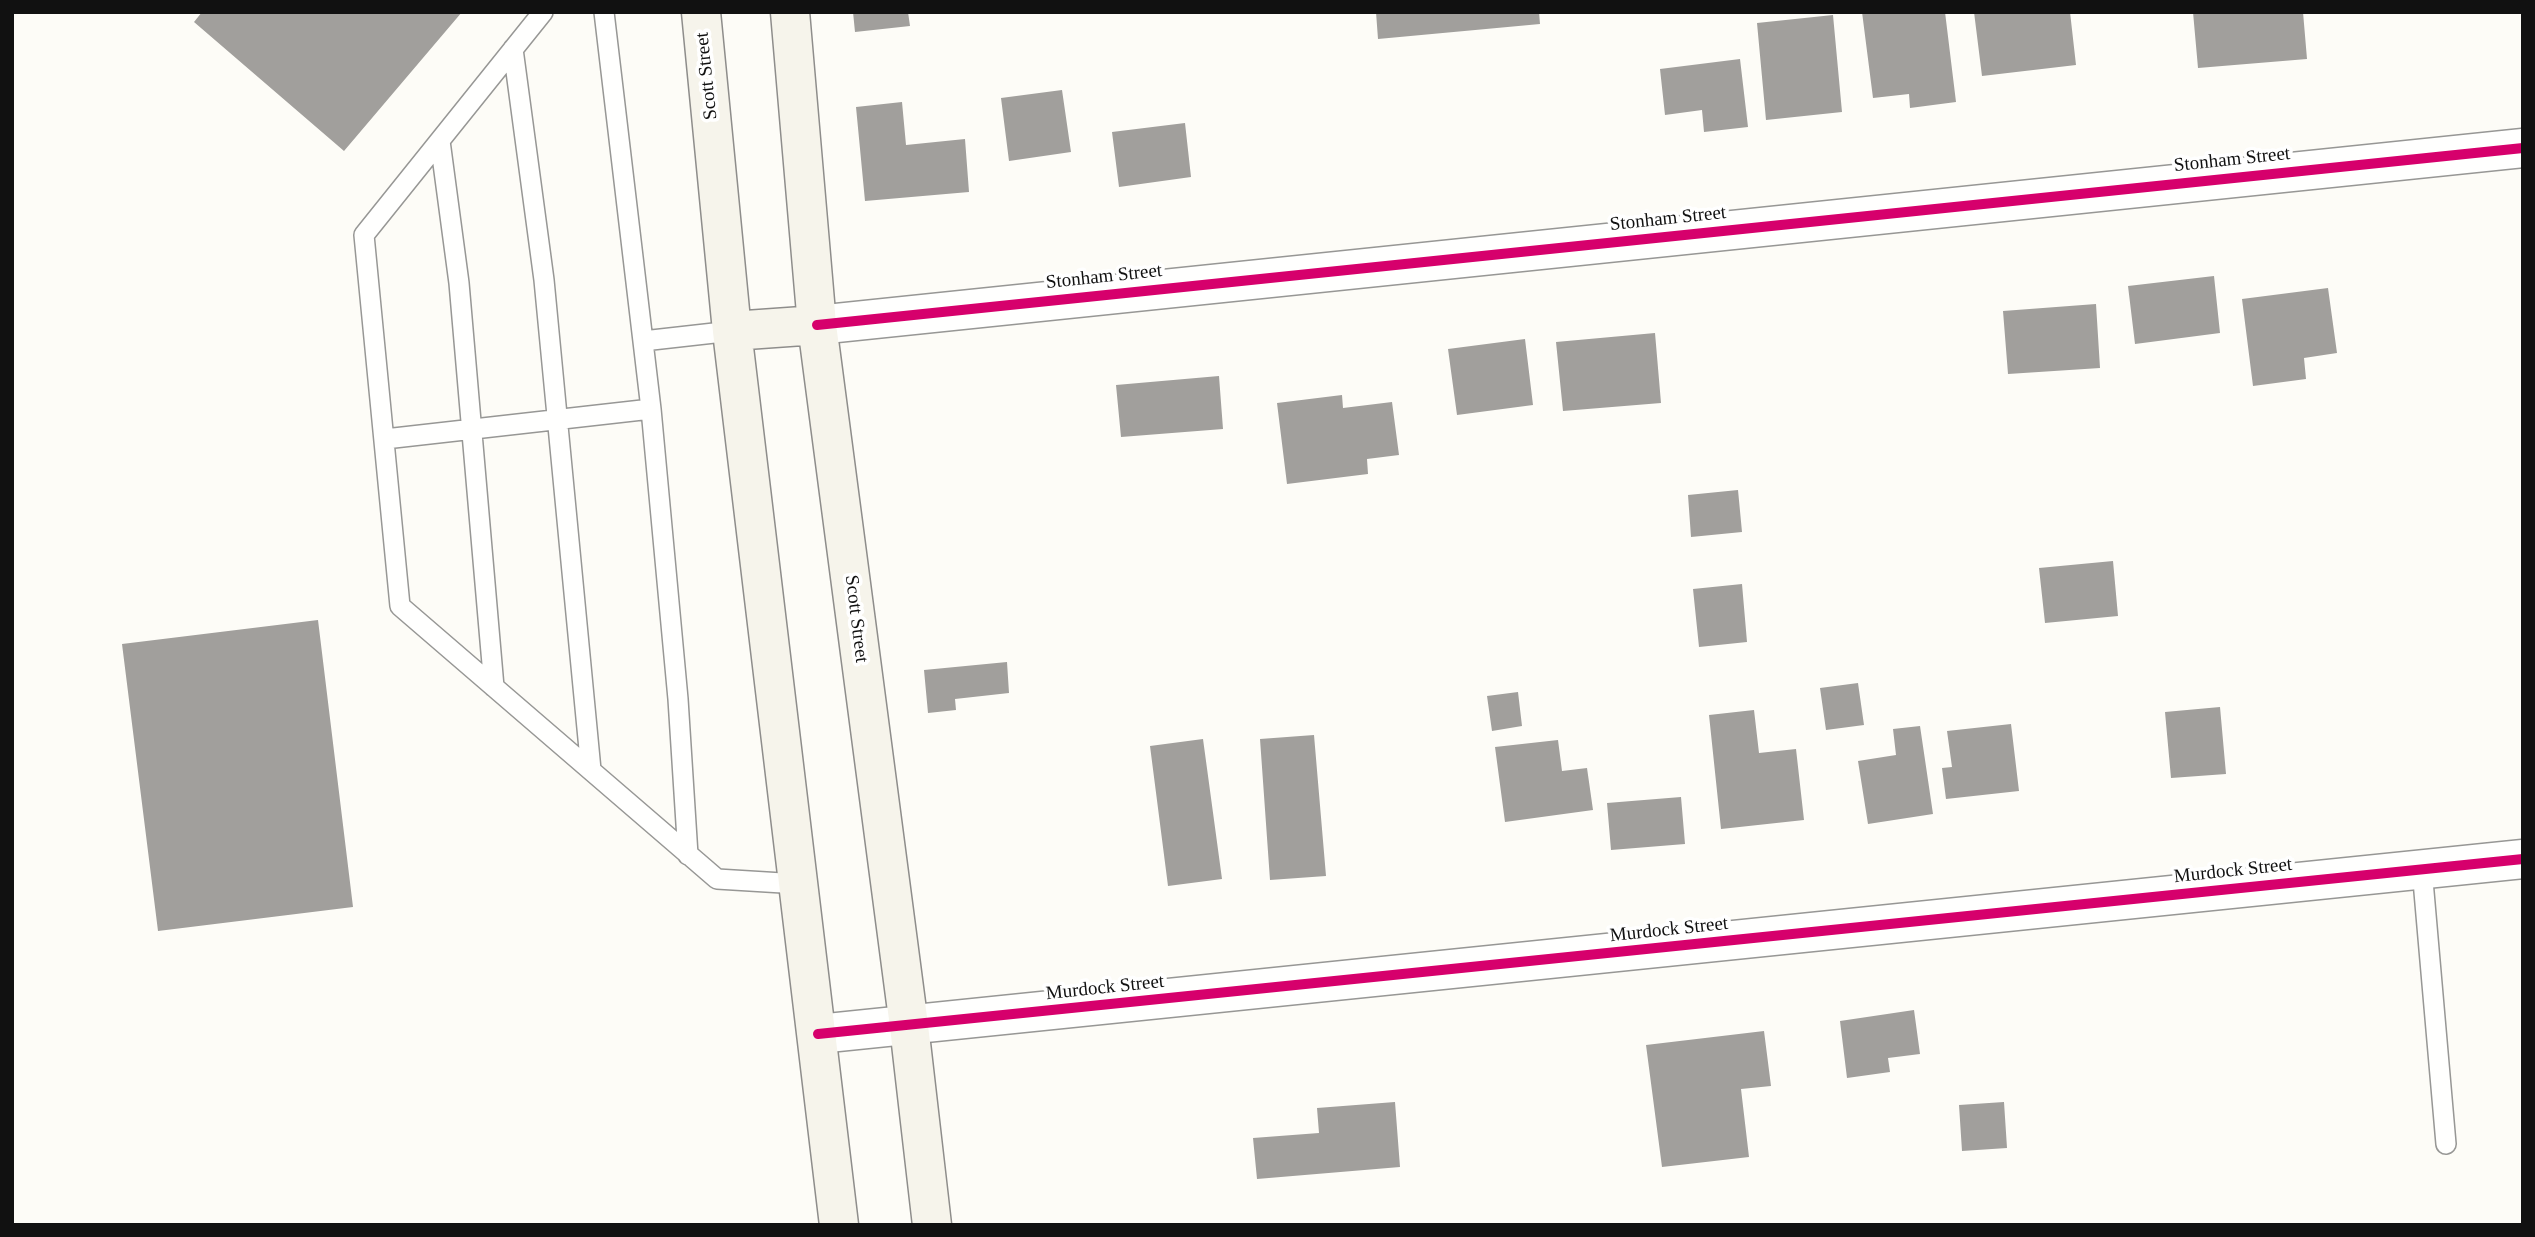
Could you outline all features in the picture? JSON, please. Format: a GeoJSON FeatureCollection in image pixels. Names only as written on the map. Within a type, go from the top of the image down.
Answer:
{"type":"FeatureCollection","features":[{"type":"Feature","properties":{"kind":"main road","name":"Scott Street"},"geometry":{"type":"LineString","coordinates":[[701,12],[732,331],[839,1225]]}},
{"type":"Feature","properties":{"kind":"main road","name":"Scott Street"},"geometry":{"type":"LineString","coordinates":[[790,12],[817,325],[909,1026],[932,1225]]}},
{"type":"Feature","properties":{"kind":"main road"},"geometry":{"type":"LineString","coordinates":[[732,331],[817,325]]}},
{"type":"Feature","properties":{"kind":"street","name":"Stonham Street"},"geometry":{"type":"LineString","coordinates":[[817,325],[2523,148]]}},
{"type":"Feature","properties":{"kind":"street","name":"Murdock Street"},"geometry":{"type":"LineString","coordinates":[[818,1034],[2523,859]]}},
{"type":"Feature","properties":{"kind":"lane"},"geometry":{"type":"LineString","coordinates":[[543,12],[364,235],[400,606],[717,879],[799,884]]}},
{"type":"Feature","properties":{"kind":"lane"},"geometry":{"type":"LineString","coordinates":[[604,12],[650,409],[677,699],[688,855]]}},
{"type":"Feature","properties":{"kind":"lane"},"geometry":{"type":"LineString","coordinates":[[513,49],[544,280],[592,770]]}},
{"type":"Feature","properties":{"kind":"lane"},"geometry":{"type":"LineString","coordinates":[[440,141],[459,283],[494,687]]}},
{"type":"Feature","properties":{"kind":"lane"},"geometry":{"type":"LineString","coordinates":[[643,341],[732,331]]}},
{"type":"Feature","properties":{"kind":"lane"},"geometry":{"type":"LineString","coordinates":[[384,439],[650,409]]}},
{"type":"Feature","properties":{"kind":"lane"},"geometry":{"type":"LineString","coordinates":[[2422,869],[2446,1144]]}},
{"type":"Feature","properties":{"kind":"building"},"geometry":{"type":"Polygon","coordinates":[[[202,12],[462,12],[344,151],[194,22],[202,12]]]}},
{"type":"Feature","properties":{"kind":"building"},"geometry":{"type":"Polygon","coordinates":[[[853,12],[908,12],[910,26],[855,32],[853,12]]]}},
{"type":"Feature","properties":{"kind":"building"},"geometry":{"type":"Polygon","coordinates":[[[1376,12],[1539,12],[1540,24],[1378,39],[1376,12]]]}},
{"type":"Feature","properties":{"kind":"building"},"geometry":{"type":"Polygon","coordinates":[[[1862,12],[1945,12],[1956,102],[1910,108],[1909,94],[1873,98],[1862,12]]]}},
{"type":"Feature","properties":{"kind":"building"},"geometry":{"type":"Polygon","coordinates":[[[1974,12],[2070,12],[2076,65],[1982,76],[1974,12]]]}},
{"type":"Feature","properties":{"kind":"building"},"geometry":{"type":"Polygon","coordinates":[[[2193,12],[2303,12],[2307,59],[2198,68],[2193,12]]]}},
{"type":"Feature","properties":{"kind":"building"},"geometry":{"type":"Polygon","coordinates":[[[1833,15],[1842,112],[1766,120],[1757,23],[1833,15]]]}},
{"type":"Feature","properties":{"kind":"building"},"geometry":{"type":"Polygon","coordinates":[[[1740,59],[1748,127],[1704,132],[1702,110],[1665,115],[1660,69],[1740,59]]]}},
{"type":"Feature","properties":{"kind":"building"},"geometry":{"type":"Polygon","coordinates":[[[1062,90],[1071,152],[1009,161],[1001,98],[1062,90]]]}},
{"type":"Feature","properties":{"kind":"building"},"geometry":{"type":"Polygon","coordinates":[[[902,102],[906,145],[965,139],[969,192],[865,201],[856,107],[902,102]]]}},
{"type":"Feature","properties":{"kind":"building"},"geometry":{"type":"Polygon","coordinates":[[[1185,123],[1191,177],[1119,187],[1112,132],[1185,123]]]}},
{"type":"Feature","properties":{"kind":"building"},"geometry":{"type":"Polygon","coordinates":[[[2214,276],[2220,333],[2135,344],[2128,286],[2214,276]]]}},
{"type":"Feature","properties":{"kind":"building"},"geometry":{"type":"Polygon","coordinates":[[[2328,288],[2337,353],[2304,358],[2306,379],[2253,386],[2242,299],[2328,288]]]}},
{"type":"Feature","properties":{"kind":"building"},"geometry":{"type":"Polygon","coordinates":[[[2096,304],[2100,368],[2008,374],[2003,311],[2096,304]]]}},
{"type":"Feature","properties":{"kind":"building"},"geometry":{"type":"Polygon","coordinates":[[[1655,333],[1661,403],[1563,411],[1556,342],[1655,333]]]}},
{"type":"Feature","properties":{"kind":"building"},"geometry":{"type":"Polygon","coordinates":[[[1525,339],[1533,405],[1457,415],[1448,349],[1525,339]]]}},
{"type":"Feature","properties":{"kind":"building"},"geometry":{"type":"Polygon","coordinates":[[[1219,376],[1223,429],[1121,437],[1116,385],[1219,376]]]}},
{"type":"Feature","properties":{"kind":"building"},"geometry":{"type":"Polygon","coordinates":[[[1342,395],[1343,408],[1392,402],[1399,455],[1367,459],[1368,474],[1287,484],[1277,403],[1342,395]]]}},
{"type":"Feature","properties":{"kind":"building"},"geometry":{"type":"Polygon","coordinates":[[[1738,490],[1742,532],[1691,537],[1688,495],[1738,490]]]}},
{"type":"Feature","properties":{"kind":"building"},"geometry":{"type":"Polygon","coordinates":[[[2113,561],[2118,616],[2045,623],[2039,568],[2113,561]]]}},
{"type":"Feature","properties":{"kind":"building"},"geometry":{"type":"Polygon","coordinates":[[[1742,584],[1747,642],[1699,647],[1693,589],[1742,584]]]}},
{"type":"Feature","properties":{"kind":"building"},"geometry":{"type":"Polygon","coordinates":[[[318,620],[353,907],[158,931],[122,644],[318,620]]]}},
{"type":"Feature","properties":{"kind":"building"},"geometry":{"type":"Polygon","coordinates":[[[1007,662],[1009,693],[955,699],[956,710],[928,713],[924,670],[1007,662]]]}},
{"type":"Feature","properties":{"kind":"building"},"geometry":{"type":"Polygon","coordinates":[[[1858,683],[1864,725],[1826,730],[1820,688],[1858,683]]]}},
{"type":"Feature","properties":{"kind":"building"},"geometry":{"type":"Polygon","coordinates":[[[1518,692],[1522,726],[1492,731],[1487,696],[1518,692]]]}},
{"type":"Feature","properties":{"kind":"building"},"geometry":{"type":"Polygon","coordinates":[[[2220,707],[2226,774],[2171,778],[2165,712],[2220,707]]]}},
{"type":"Feature","properties":{"kind":"building"},"geometry":{"type":"Polygon","coordinates":[[[1754,710],[1759,753],[1796,749],[1804,820],[1721,829],[1709,715],[1754,710]]]}},
{"type":"Feature","properties":{"kind":"building"},"geometry":{"type":"Polygon","coordinates":[[[2011,724],[2019,791],[1946,799],[1942,768],[1952,767],[1947,731],[2011,724]]]}},
{"type":"Feature","properties":{"kind":"building"},"geometry":{"type":"Polygon","coordinates":[[[1920,726],[1933,814],[1868,824],[1858,761],[1896,755],[1893,729],[1920,726]]]}},
{"type":"Feature","properties":{"kind":"building"},"geometry":{"type":"Polygon","coordinates":[[[1314,735],[1326,876],[1270,880],[1260,739],[1314,735]]]}},
{"type":"Feature","properties":{"kind":"building"},"geometry":{"type":"Polygon","coordinates":[[[1203,739],[1222,879],[1168,886],[1150,746],[1203,739]]]}},
{"type":"Feature","properties":{"kind":"building"},"geometry":{"type":"Polygon","coordinates":[[[1558,740],[1562,771],[1587,768],[1593,810],[1505,822],[1495,747],[1558,740]]]}},
{"type":"Feature","properties":{"kind":"building"},"geometry":{"type":"Polygon","coordinates":[[[1681,797],[1685,844],[1611,850],[1607,803],[1681,797]]]}},
{"type":"Feature","properties":{"kind":"building"},"geometry":{"type":"Polygon","coordinates":[[[1914,1010],[1920,1054],[1888,1058],[1890,1072],[1847,1078],[1840,1021],[1914,1010]]]}},
{"type":"Feature","properties":{"kind":"building"},"geometry":{"type":"Polygon","coordinates":[[[1764,1031],[1771,1086],[1741,1089],[1749,1157],[1662,1167],[1646,1045],[1764,1031]]]}},
{"type":"Feature","properties":{"kind":"building"},"geometry":{"type":"Polygon","coordinates":[[[1395,1102],[1400,1167],[1257,1179],[1253,1138],[1319,1133],[1317,1108],[1395,1102]]]}},
{"type":"Feature","properties":{"kind":"building"},"geometry":{"type":"Polygon","coordinates":[[[2004,1102],[2007,1148],[1962,1151],[1959,1105],[2004,1102]]]}},
{"type":"Feature","properties":{"kind":"cycle path"},"geometry":{"type":"LineString","coordinates":[[817,325],[2523,148]]}},
{"type":"Feature","properties":{"kind":"cycle path"},"geometry":{"type":"LineString","coordinates":[[818,1034],[2523,859]]}}]}
